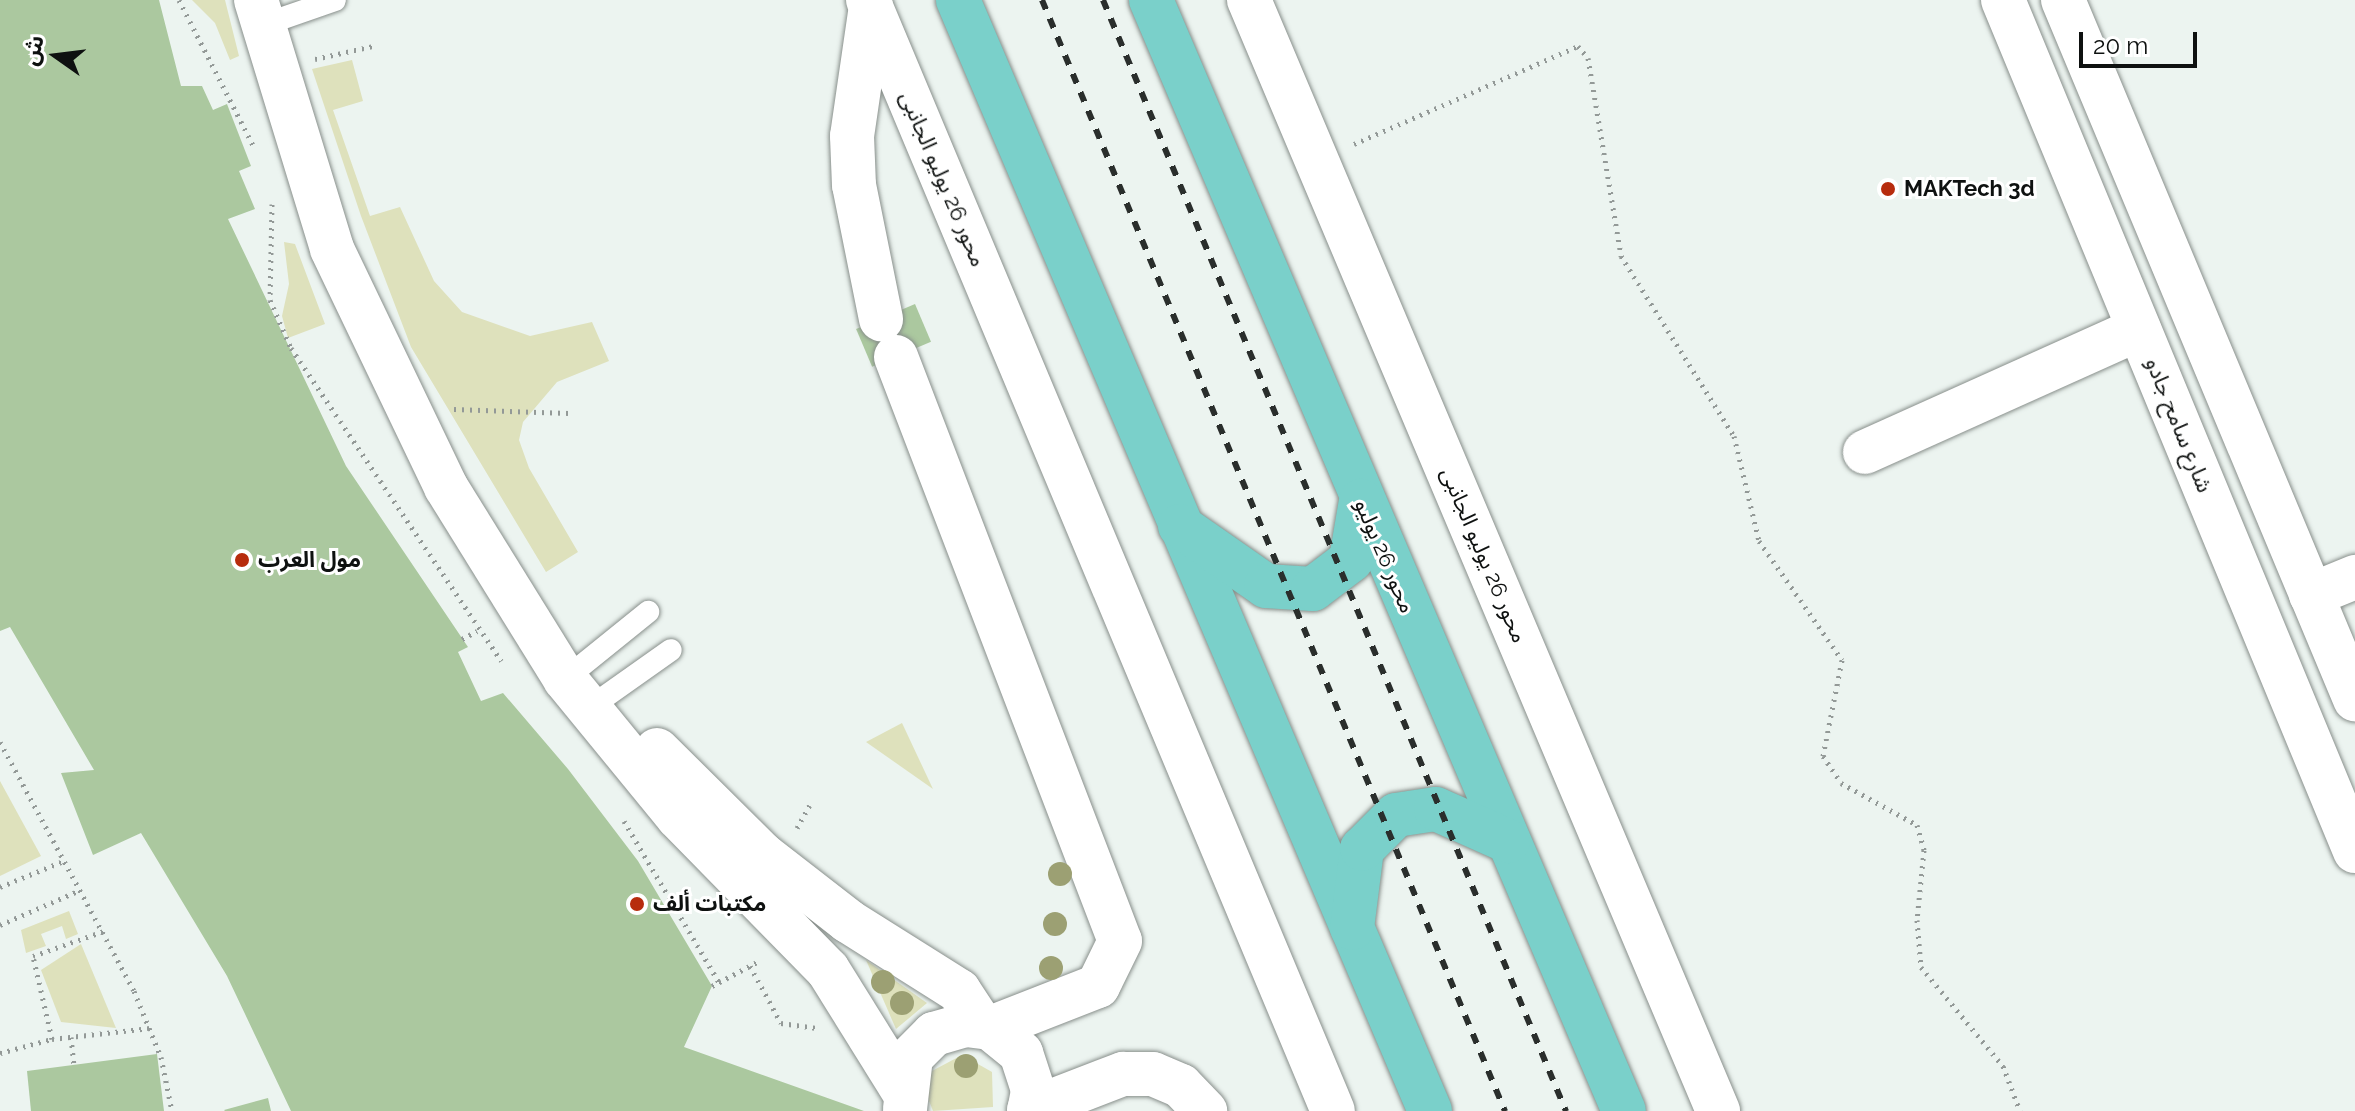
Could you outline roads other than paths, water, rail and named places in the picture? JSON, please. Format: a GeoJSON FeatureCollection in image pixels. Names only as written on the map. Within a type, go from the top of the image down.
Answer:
{"type":"FeatureCollection","features":[{"type":"Feature","properties":{"kind":"highway"},"geometry":{"type":"LineString","coordinates":[[958,0],[1430,1111]]}},
{"type":"Feature","properties":{"kind":"highway","name":"محور 26 يوليو"},"geometry":{"type":"LineString","coordinates":[[1151,0],[1361,501],[1624,1111]]}},
{"type":"Feature","properties":{"kind":"highway"},"geometry":{"type":"LineString","coordinates":[[1180,526],[1266,586],[1313,589],[1351,560],[1361,501]]}},
{"type":"Feature","properties":{"kind":"highway"},"geometry":{"type":"LineString","coordinates":[[1352,928],[1362,849],[1377,826],[1396,815],[1436,809],[1508,841]]}},
{"type":"Feature","properties":{"kind":"street","name":"محور 26 يوليو الجانبى"},"geometry":{"type":"LineString","coordinates":[[1249,0],[1718,1111]]}},
{"type":"Feature","properties":{"kind":"street","name":"شارع سامح جادو"},"geometry":{"type":"LineString","coordinates":[[2003,0],[2355,851]]}},
{"type":"Feature","properties":{"kind":"street"},"geometry":{"type":"LineString","coordinates":[[2063,0],[2355,699]]}},
{"type":"Feature","properties":{"kind":"street"},"geometry":{"type":"LineString","coordinates":[[870,3],[852,136],[854,185],[888,338],[1120,941],[1098,986],[986,1027],[950,1027],[921,1044],[904,1100]]}},
{"type":"Feature","properties":{"kind":"street","name":"محور 26 يوليو الجانبى"},"geometry":{"type":"LineString","coordinates":[[870,3],[1333,1111]]}},
{"type":"Feature","properties":{"kind":"street"},"geometry":{"type":"LineString","coordinates":[[271,10],[363,267],[433,412],[588,685],[762,854],[848,921],[959,991],[986,1027],[1021,1053],[1033,1091],[1029,1110]]}},
{"type":"Feature","properties":{"kind":"street"},"geometry":{"type":"LineString","coordinates":[[271,10],[332,249],[400,404],[678,817],[801,940],[851,999],[904,1100]]}},
{"type":"Feature","properties":{"kind":"street"},"geometry":{"type":"LineString","coordinates":[[1865,452],[2139,329]]}},
{"type":"Feature","properties":{"kind":"street"},"geometry":{"type":"LineString","coordinates":[[2311,595],[2355,577]]}},
{"type":"Feature","properties":{"kind":"street"},"geometry":{"type":"LineString","coordinates":[[1029,1110],[1123,1074],[1153,1074],[1181,1086],[1205,1111]]}},
{"type":"Feature","properties":{"kind":"lane"},"geometry":{"type":"LineString","coordinates":[[271,10],[335,0]]}},
{"type":"Feature","properties":{"kind":"lane"},"geometry":{"type":"LineString","coordinates":[[588,685],[648,612]]}},
{"type":"Feature","properties":{"kind":"lane"},"geometry":{"type":"LineString","coordinates":[[588,685],[671,650]]}},
{"type":"Feature","properties":{"kind":"railway"},"geometry":{"type":"LineString","coordinates":[[1042,0],[1505,1111]]}},
{"type":"Feature","properties":{"kind":"railway"},"geometry":{"type":"LineString","coordinates":[[1103,0],[1566,1111]]}},
{"type":"Feature","properties":{"kind":"place","name":"MAKTech 3d"},"geometry":{"type":"Point","coordinates":[1888,189]}},
{"type":"Feature","properties":{"kind":"place","name":"مول العرب"},"geometry":{"type":"Point","coordinates":[242,560]}},
{"type":"Feature","properties":{"kind":"place","name":"مكتبات ألف"},"geometry":{"type":"Point","coordinates":[637,904]}}]}
